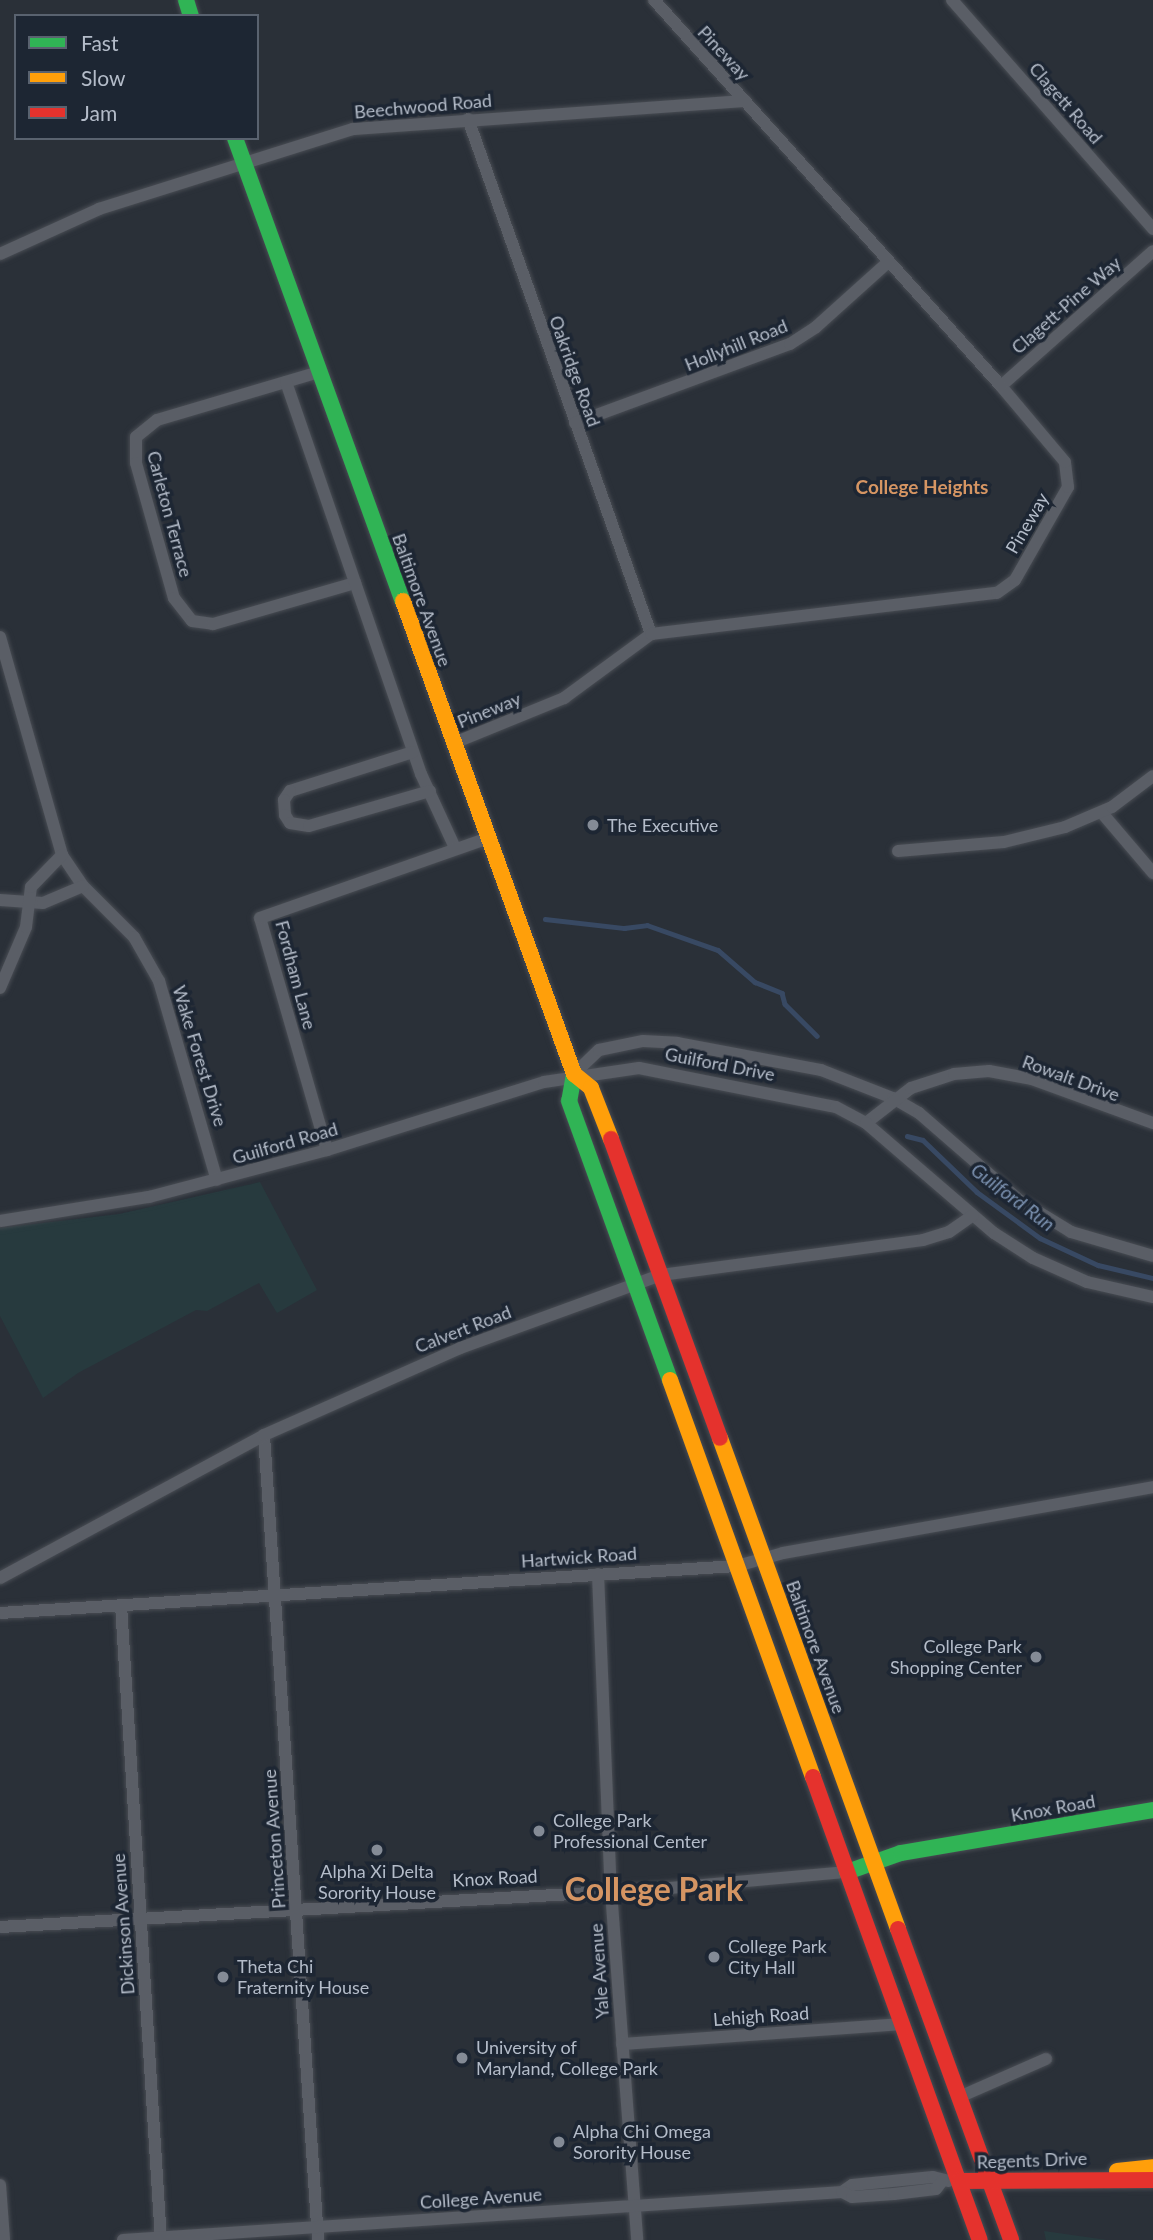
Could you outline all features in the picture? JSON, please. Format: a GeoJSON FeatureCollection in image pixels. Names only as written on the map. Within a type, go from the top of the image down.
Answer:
{"type":"FeatureCollection","features":[{"type":"Feature","properties":{"kind":"main road","name":"Baltimore Avenue"},"geometry":{"type":"LineString","coordinates":[[236,140],[574,1074],[591,1088],[597,1100],[1012,2240]]}},
{"type":"Feature","properties":{"kind":"main road","name":"Baltimore Avenue"},"geometry":{"type":"LineString","coordinates":[[574,1074],[569,1101],[980,2240]]}},
{"type":"Feature","properties":{"kind":"main road","name":"Knox Road"},"geometry":{"type":"LineString","coordinates":[[847,1872],[901,1853],[1153,1810]]}},
{"type":"Feature","properties":{"kind":"main road","name":"Regents Drive"},"geometry":{"type":"LineString","coordinates":[[1104,2177],[1153,2167]]}},
{"type":"Feature","properties":{"kind":"main road","name":"Regents Drive"},"geometry":{"type":"LineString","coordinates":[[960,2181],[1104,2177],[1153,2180]]}},
{"type":"Feature","properties":{"kind":"street","name":"Pineway"},"geometry":{"type":"LineString","coordinates":[[454,743],[564,698],[651,634],[988,596],[1011,585],[1070,478],[1065,462],[1001,386],[887,263],[654,0]]}},
{"type":"Feature","properties":{"kind":"street","name":"Clagett Road"},"geometry":{"type":"LineString","coordinates":[[952,0],[1153,229]]}},
{"type":"Feature","properties":{"kind":"street","name":"Beechwood Road"},"geometry":{"type":"LineString","coordinates":[[0,254],[99,209],[353,129],[745,101]]}},
{"type":"Feature","properties":{"kind":"street","name":"Oakridge Road"},"geometry":{"type":"LineString","coordinates":[[468,119],[651,634]]}},
{"type":"Feature","properties":{"kind":"street","name":"Clagett-Pine Way"},"geometry":{"type":"LineString","coordinates":[[1001,386],[1153,251]]}},
{"type":"Feature","properties":{"kind":"street","name":"Hollyhill Road"},"geometry":{"type":"LineString","coordinates":[[575,423],[790,344],[816,327],[887,263]]}},
{"type":"Feature","properties":{"kind":"street","name":"Carleton Terrace"},"geometry":{"type":"LineString","coordinates":[[319,372],[157,420],[136,437],[136,463],[174,598],[192,621],[213,624],[355,583]]}},
{"type":"Feature","properties":{"kind":"street"},"geometry":{"type":"LineString","coordinates":[[286,382],[413,752],[455,848]]}},
{"type":"Feature","properties":{"kind":"street"},"geometry":{"type":"LineString","coordinates":[[0,637],[62,855],[31,887],[26,927],[0,988]]}},
{"type":"Feature","properties":{"kind":"street"},"geometry":{"type":"LineString","coordinates":[[0,687],[13,683]]}},
{"type":"Feature","properties":{"kind":"street"},"geometry":{"type":"LineString","coordinates":[[413,752],[290,791],[284,800],[285,815],[290,823],[309,826],[429,791]]}},
{"type":"Feature","properties":{"kind":"street"},"geometry":{"type":"LineString","coordinates":[[898,850],[915,853],[1030,837],[1102,813],[1153,776]]}},
{"type":"Feature","properties":{"kind":"street"},"geometry":{"type":"LineString","coordinates":[[1102,813],[1153,873]]}},
{"type":"Feature","properties":{"kind":"street","name":"Fordham Lane"},"geometry":{"type":"LineString","coordinates":[[327,1150],[260,918],[488,838]]}},
{"type":"Feature","properties":{"kind":"street","name":"Wake Forest Drive"},"geometry":{"type":"LineString","coordinates":[[62,855],[83,886],[134,937],[159,981],[217,1180]]}},
{"type":"Feature","properties":{"kind":"street"},"geometry":{"type":"LineString","coordinates":[[0,900],[43,903],[83,886]]}},
{"type":"Feature","properties":{"kind":"street","name":"Guilford Drive"},"geometry":{"type":"LineString","coordinates":[[574,1074],[605,1048],[643,1041],[677,1043],[821,1070],[893,1098],[919,1113],[1036,1212],[1094,1242],[1153,1256]]}},
{"type":"Feature","properties":{"kind":"street","name":"Guilford Drive"},"geometry":{"type":"LineString","coordinates":[[574,1074],[639,1068],[673,1072],[813,1101],[866,1123],[973,1215],[1055,1269],[1153,1297]]}},
{"type":"Feature","properties":{"kind":"street","name":"Rowalt Drive"},"geometry":{"type":"LineString","coordinates":[[866,1123],[893,1098],[934,1079],[989,1071],[1032,1079],[1153,1124]]}},
{"type":"Feature","properties":{"kind":"street","name":"Guilford Road"},"geometry":{"type":"LineString","coordinates":[[0,1221],[149,1197],[217,1180],[327,1150],[574,1074]]}},
{"type":"Feature","properties":{"kind":"street","name":"Calvert Road"},"geometry":{"type":"LineString","coordinates":[[0,1578],[264,1436],[460,1348],[661,1275],[923,1240],[949,1232],[973,1215]]}},
{"type":"Feature","properties":{"kind":"street","name":"Princeton Avenue"},"geometry":{"type":"LineString","coordinates":[[264,1436],[318,2233]]}},
{"type":"Feature","properties":{"kind":"street","name":"Hartwick Road"},"geometry":{"type":"LineString","coordinates":[[0,1613],[737,1566],[764,1557],[1153,1487]]}},
{"type":"Feature","properties":{"kind":"street","name":"Yale Avenue"},"geometry":{"type":"LineString","coordinates":[[598,1574],[611,1891],[637,2240]]}},
{"type":"Feature","properties":{"kind":"street","name":"Dickinson Avenue"},"geometry":{"type":"LineString","coordinates":[[121,1605],[161,2239]]}},
{"type":"Feature","properties":{"kind":"street","name":"Knox Road"},"geometry":{"type":"LineString","coordinates":[[0,1927],[727,1885],[847,1872]]}},
{"type":"Feature","properties":{"kind":"street","name":"Lehigh Road"},"geometry":{"type":"LineString","coordinates":[[622,2044],[902,2024]]}},
{"type":"Feature","properties":{"kind":"street"},"geometry":{"type":"LineString","coordinates":[[959,2096],[1046,2059]]}},
{"type":"Feature","properties":{"kind":"street","name":"College Avenue"},"geometry":{"type":"LineString","coordinates":[[123,2240],[318,2233],[634,2205],[842,2192],[852,2185],[960,2181]]}},
{"type":"Feature","properties":{"kind":"street"},"geometry":{"type":"LineString","coordinates":[[0,2185],[4,2240]]}},
{"type":"Feature","properties":{"kind":"green space"},"geometry":{"type":"Polygon","coordinates":[[[260,1182],[317,1290],[277,1313],[259,1283],[207,1311],[196,1310],[78,1373],[43,1398],[0,1316],[0,1228],[119,1214],[260,1182]]]}},
{"type":"Feature","properties":{"kind":"green space"},"geometry":{"type":"Polygon","coordinates":[[[1044,2231],[1107,2240],[1046,2240],[1044,2231]]]}},
{"type":"Feature","properties":{"kind":"waterway","name":"Guilford Run"},"geometry":{"type":"LineString","coordinates":[[545,919],[624,928],[647,925],[718,950],[755,982],[782,993],[785,1004],[817,1036]]}},
{"type":"Feature","properties":{"kind":"waterway","name":"Guilford Run"},"geometry":{"type":"LineString","coordinates":[[907,1136],[923,1140],[977,1192],[1040,1238],[1098,1265],[1153,1278]]}},
{"type":"Feature","properties":{"kind":"traffic: fast"},"geometry":{"type":"LineString","coordinates":[[186,0],[190,14]]}},
{"type":"Feature","properties":{"kind":"traffic: fast"},"geometry":{"type":"LineString","coordinates":[[236,140],[403,601]]}},
{"type":"Feature","properties":{"kind":"traffic: fast"},"geometry":{"type":"LineString","coordinates":[[574,1074],[569,1101],[670,1380]]}},
{"type":"Feature","properties":{"kind":"traffic: fast"},"geometry":{"type":"LineString","coordinates":[[847,1872],[901,1853],[1153,1810]]}},
{"type":"Feature","properties":{"kind":"traffic: slow"},"geometry":{"type":"LineString","coordinates":[[403,601],[574,1074],[591,1088],[611,1139]]}},
{"type":"Feature","properties":{"kind":"traffic: slow"},"geometry":{"type":"LineString","coordinates":[[670,1380],[813,1777]]}},
{"type":"Feature","properties":{"kind":"traffic: slow"},"geometry":{"type":"LineString","coordinates":[[720,1438],[898,1929]]}},
{"type":"Feature","properties":{"kind":"traffic: slow"},"geometry":{"type":"LineString","coordinates":[[1117,2171],[1153,2167]]}},
{"type":"Feature","properties":{"kind":"traffic: jam"},"geometry":{"type":"LineString","coordinates":[[611,1139],[720,1438]]}},
{"type":"Feature","properties":{"kind":"traffic: jam"},"geometry":{"type":"LineString","coordinates":[[813,1777],[980,2240]]}},
{"type":"Feature","properties":{"kind":"traffic: jam"},"geometry":{"type":"LineString","coordinates":[[898,1929],[1011,2240]]}},
{"type":"Feature","properties":{"kind":"traffic: jam"},"geometry":{"type":"LineString","coordinates":[[960,2181],[1153,2180]]}},
{"type":"Feature","properties":{"kind":"place","name":"The Executive"},"geometry":{"type":"Point","coordinates":[593,825]}},
{"type":"Feature","properties":{"kind":"place","name":"College Park Shopping Center"},"geometry":{"type":"Point","coordinates":[1036,1657]}},
{"type":"Feature","properties":{"kind":"place","name":"College Park Professional Center"},"geometry":{"type":"Point","coordinates":[539,1831]}},
{"type":"Feature","properties":{"kind":"place","name":"Alpha Xi Delta Sorority House"},"geometry":{"type":"Point","coordinates":[377,1850]}},
{"type":"Feature","properties":{"kind":"place","name":"College Park City Hall"},"geometry":{"type":"Point","coordinates":[714,1957]}},
{"type":"Feature","properties":{"kind":"place","name":"Theta Chi Fraternity House"},"geometry":{"type":"Point","coordinates":[223,1977]}},
{"type":"Feature","properties":{"kind":"place","name":"University of Maryland, College Park"},"geometry":{"type":"Point","coordinates":[462,2058]}},
{"type":"Feature","properties":{"kind":"place","name":"Alpha Chi Omega Sorority House"},"geometry":{"type":"Point","coordinates":[559,2142]}},
{"type":"Feature","properties":{"kind":"district","name":"College Heights"},"geometry":{"type":"Point","coordinates":[922,487]}},
{"type":"Feature","properties":{"kind":"district","name":"College Park"},"geometry":{"type":"Point","coordinates":[654,1889]}}]}
